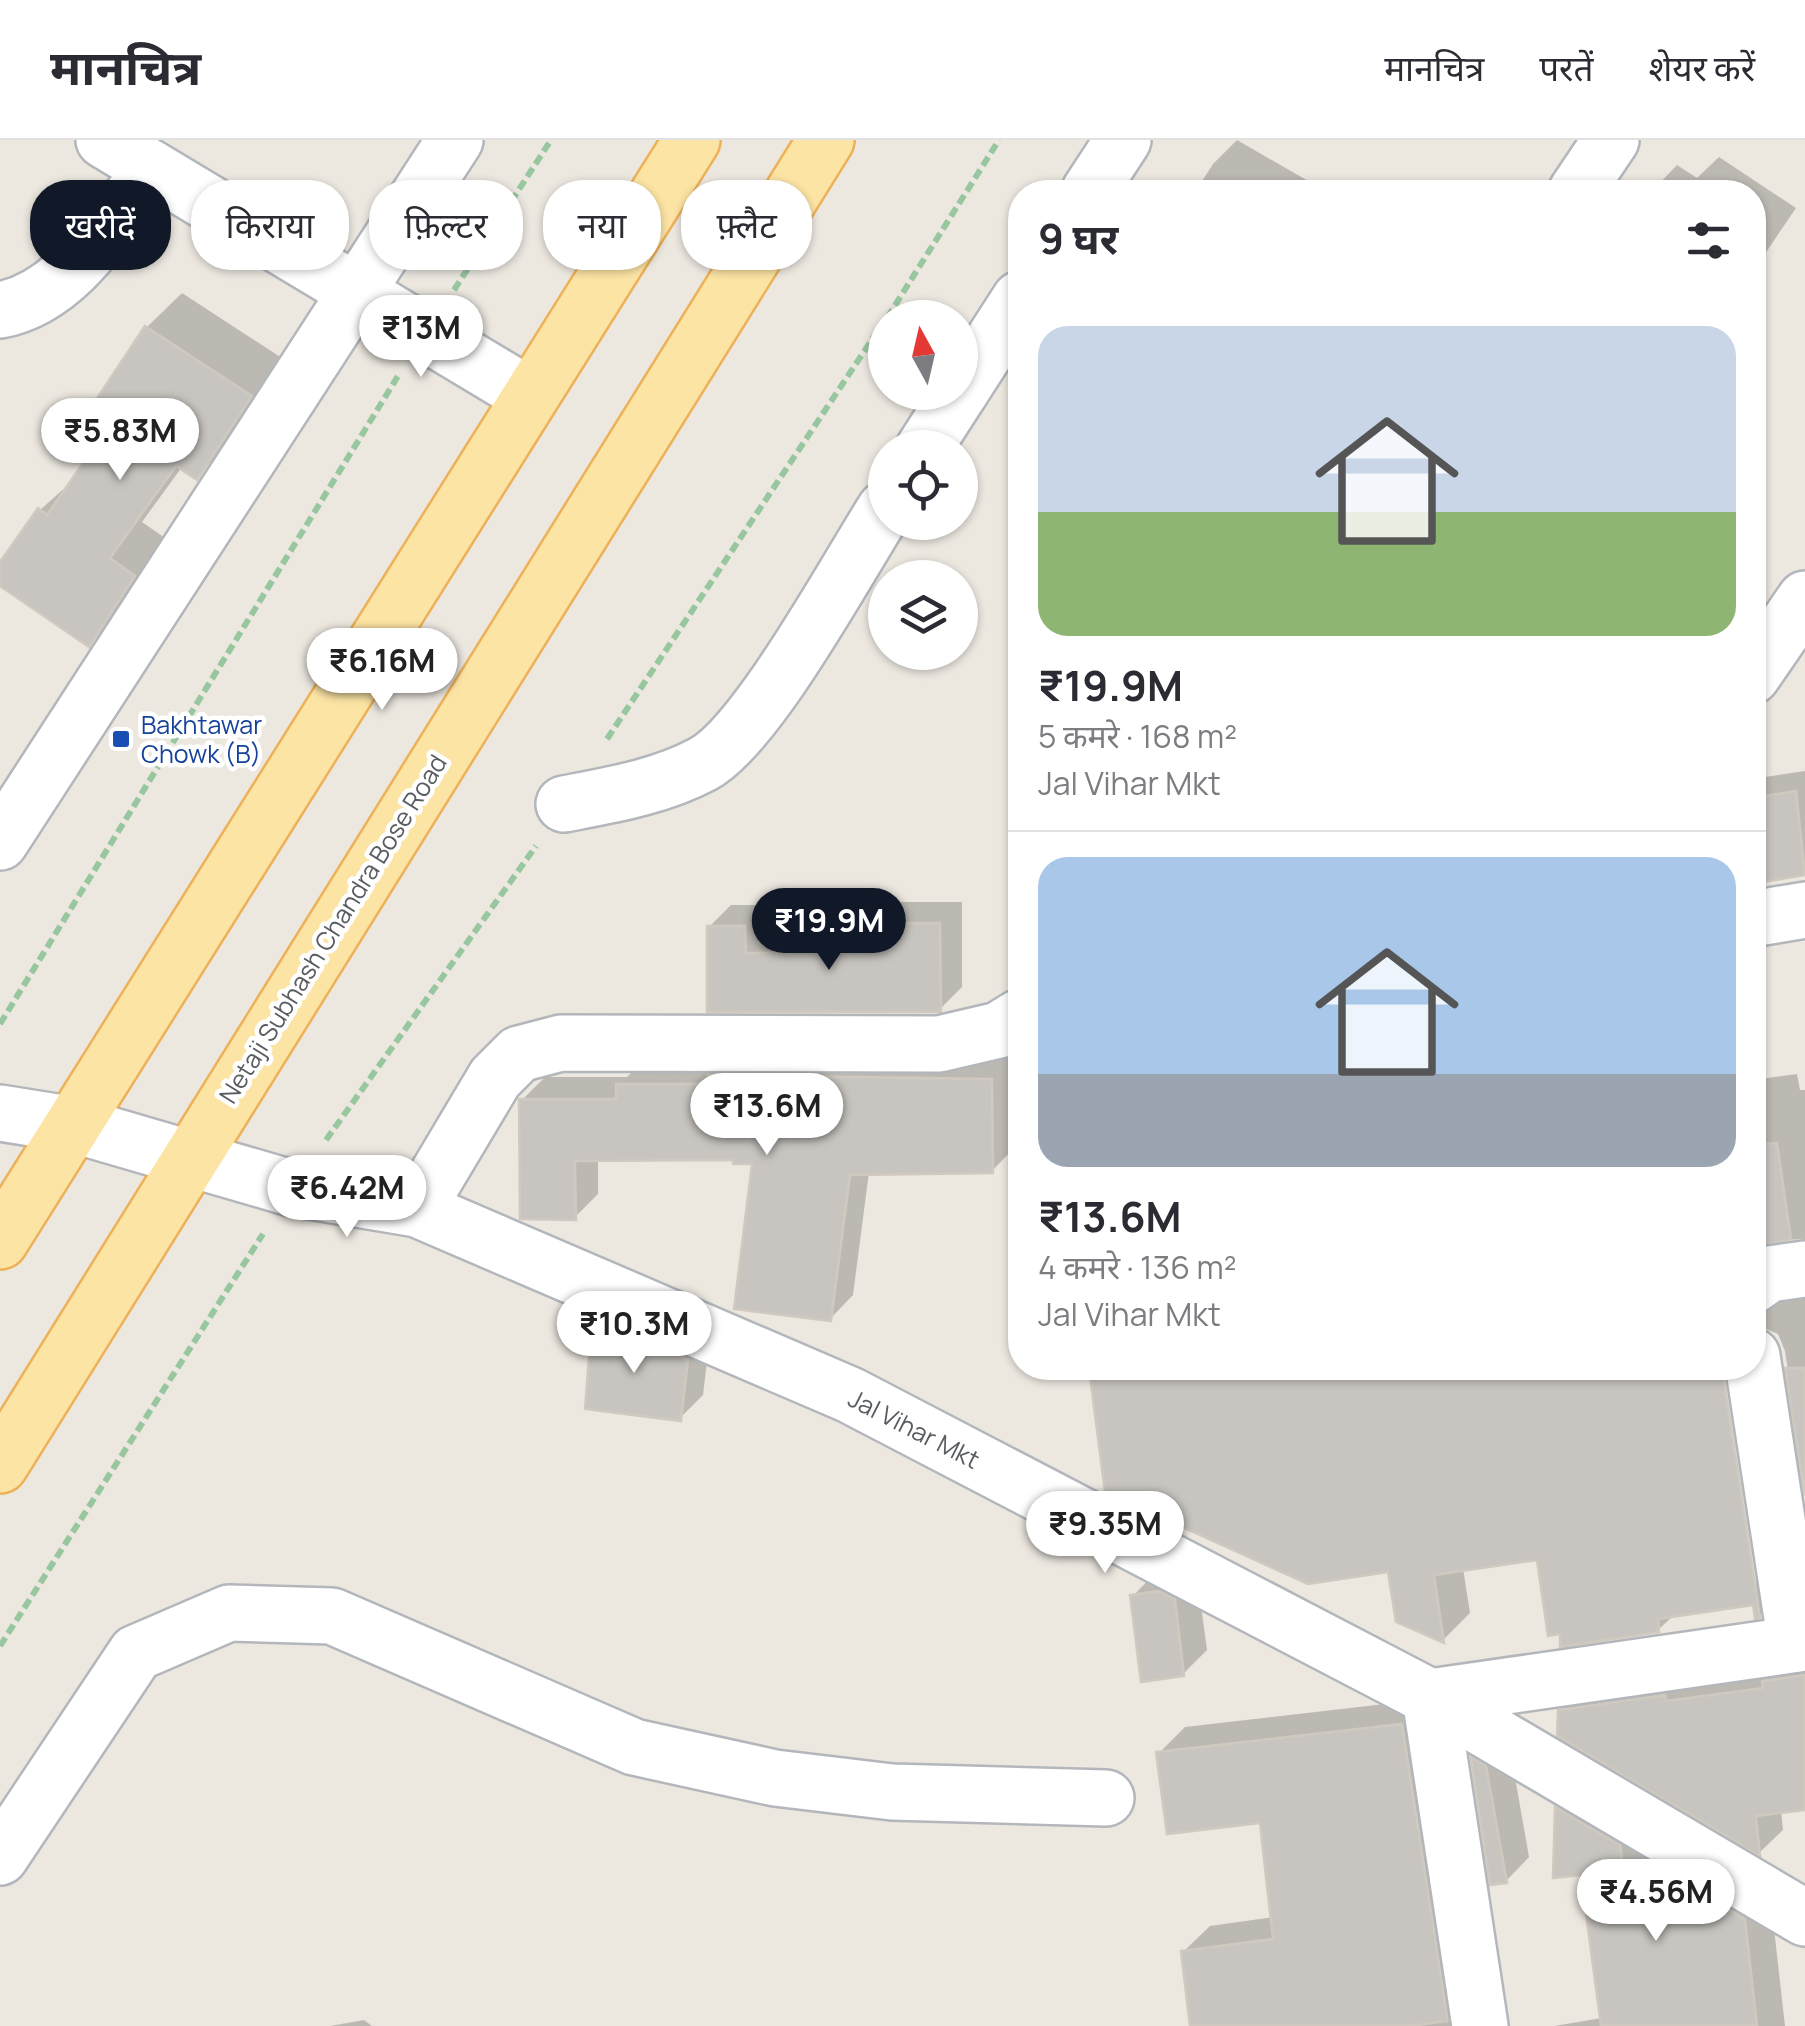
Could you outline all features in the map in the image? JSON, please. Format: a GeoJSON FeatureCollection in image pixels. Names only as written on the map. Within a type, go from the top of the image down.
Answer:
{"type":"FeatureCollection","features":[{"type":"Feature","properties":{"kind":"main road"},"geometry":{"type":"LineString","coordinates":[[0,1240],[692,140]]}},
{"type":"Feature","properties":{"kind":"main road","name":"Netaji Subhash Chandra Bose Road"},"geometry":{"type":"LineString","coordinates":[[0,1465],[826,140]]}},
{"type":"Feature","properties":{"kind":"street"},"geometry":{"type":"LineString","coordinates":[[104,140],[530,396]]}},
{"type":"Feature","properties":{"kind":"street"},"geometry":{"type":"LineString","coordinates":[[0,842],[454,140]]}},
{"type":"Feature","properties":{"kind":"street"},"geometry":{"type":"LineString","coordinates":[[1097,180],[1123,140]]}},
{"type":"Feature","properties":{"kind":"street"},"geometry":{"type":"LineString","coordinates":[[1584,180],[1610,140]]}},
{"type":"Feature","properties":{"kind":"street"},"geometry":{"type":"LineString","coordinates":[[0,310],[41,294],[67,276],[152,170]]}},
{"type":"Feature","properties":{"kind":"street"},"geometry":{"type":"LineString","coordinates":[[978,364],[1008,318]]}},
{"type":"Feature","properties":{"kind":"street"},"geometry":{"type":"LineString","coordinates":[[564,804],[643,789],[706,762],[753,716],[868,536]]}},
{"type":"Feature","properties":{"kind":"street"},"geometry":{"type":"LineString","coordinates":[[1766,656],[1805,599]]}},
{"type":"Feature","properties":{"kind":"street"},"geometry":{"type":"LineString","coordinates":[[1766,917],[1805,910]]}},
{"type":"Feature","properties":{"kind":"street"},"geometry":{"type":"LineString","coordinates":[[417,1209],[494,1078],[519,1054],[561,1042],[939,1044],[1008,1024]]}},
{"type":"Feature","properties":{"kind":"street","name":"Jal Vihar Mkt"},"geometry":{"type":"LineString","coordinates":[[0,1114],[75,1125],[188,1162],[291,1188],[417,1209],[850,1395],[1430,1697],[1805,1918]]}},
{"type":"Feature","properties":{"kind":"street"},"geometry":{"type":"LineString","coordinates":[[1766,1277],[1805,1269]]}},
{"type":"Feature","properties":{"kind":"street"},"geometry":{"type":"LineString","coordinates":[[1480,2026],[1430,1697],[1800,1644],[1756,1380]]}},
{"type":"Feature","properties":{"kind":"street"},"geometry":{"type":"LineString","coordinates":[[0,1857],[136,1652],[229,1613],[332,1616],[634,1747],[775,1778],[892,1792],[1106,1798]]}},
{"type":"Feature","properties":{"kind":"path"},"geometry":{"type":"LineString","coordinates":[[0,1024],[235,636],[551,140]]}},
{"type":"Feature","properties":{"kind":"path"},"geometry":{"type":"LineString","coordinates":[[898,300],[1000,140]]}},
{"type":"Feature","properties":{"kind":"path"},"geometry":{"type":"LineString","coordinates":[[0,1646],[291,1188]]}},
{"type":"Feature","properties":{"kind":"building"},"geometry":{"type":"Polygon","coordinates":[[[145,326],[252,396],[197,480],[176,466],[110,558],[135,576],[89,647],[0,586],[0,562],[38,508],[47,515],[111,423],[90,409],[145,326]]]}},
{"type":"Feature","properties":{"kind":"building"},"geometry":{"type":"Polygon","coordinates":[[[1796,791],[1805,875],[1766,882],[1766,796],[1796,791]]]}},
{"type":"Feature","properties":{"kind":"building"},"geometry":{"type":"Polygon","coordinates":[[[845,923],[940,923],[941,1012],[707,1012],[707,926],[745,926],[746,953],[845,952],[845,923]]]}},
{"type":"Feature","properties":{"kind":"building"},"geometry":{"type":"Polygon","coordinates":[[[708,1075],[992,1079],[993,1173],[850,1175],[831,1321],[734,1309],[752,1164],[733,1164],[733,1160],[575,1161],[576,1220],[520,1219],[519,1099],[616,1099],[616,1084],[708,1084],[708,1075]]]}},
{"type":"Feature","properties":{"kind":"building"},"geometry":{"type":"Polygon","coordinates":[[[1777,1143],[1791,1239],[1766,1245],[1766,1144],[1777,1143]]]}},
{"type":"Feature","properties":{"kind":"building"},"geometry":{"type":"Polygon","coordinates":[[[592,1318],[688,1359],[681,1421],[585,1409],[592,1318]]]}},
{"type":"Feature","properties":{"kind":"building"},"geometry":{"type":"Polygon","coordinates":[[[1785,1368],[1805,1368],[1805,1496],[1785,1368]]]}},
{"type":"Feature","properties":{"kind":"building"},"geometry":{"type":"Polygon","coordinates":[[[1091,1380],[1724,1380],[1760,1618],[1755,1619],[1753,1605],[1658,1619],[1659,1632],[1560,1647],[1560,1634],[1548,1636],[1537,1560],[1434,1575],[1444,1643],[1396,1622],[1388,1572],[1308,1584],[1105,1492],[1091,1380]]]}},
{"type":"Feature","properties":{"kind":"building"},"geometry":{"type":"Polygon","coordinates":[[[1158,1591],[1175,1599],[1184,1676],[1141,1682],[1130,1595],[1158,1591]]]}},
{"type":"Feature","properties":{"kind":"building"},"geometry":{"type":"Polygon","coordinates":[[[1805,1675],[1805,1810],[1756,1816],[1760,1856],[1557,1736],[1558,1710],[1665,1695],[1666,1701],[1763,1688],[1762,1681],[1805,1675]]]}},
{"type":"Feature","properties":{"kind":"building"},"geometry":{"type":"Polygon","coordinates":[[[1402,1724],[1448,2021],[1409,2026],[1190,2026],[1181,1951],[1273,1939],[1260,1823],[1167,1834],[1156,1752],[1402,1724]]]}},
{"type":"Feature","properties":{"kind":"building"},"geometry":{"type":"Polygon","coordinates":[[[1471,1757],[1486,1766],[1507,1883],[1490,1885],[1471,1757]]]}},
{"type":"Feature","properties":{"kind":"building"},"geometry":{"type":"Polygon","coordinates":[[[1555,1807],[1620,1845],[1629,1901],[1698,1891],[1745,1919],[1757,2026],[1601,2026],[1581,1875],[1553,1878],[1555,1807]]]}},
{"type":"Feature","properties":{"kind":"place","name":"Bakhtawar Chowk (B)"},"geometry":{"type":"Point","coordinates":[121,739]}}]}
